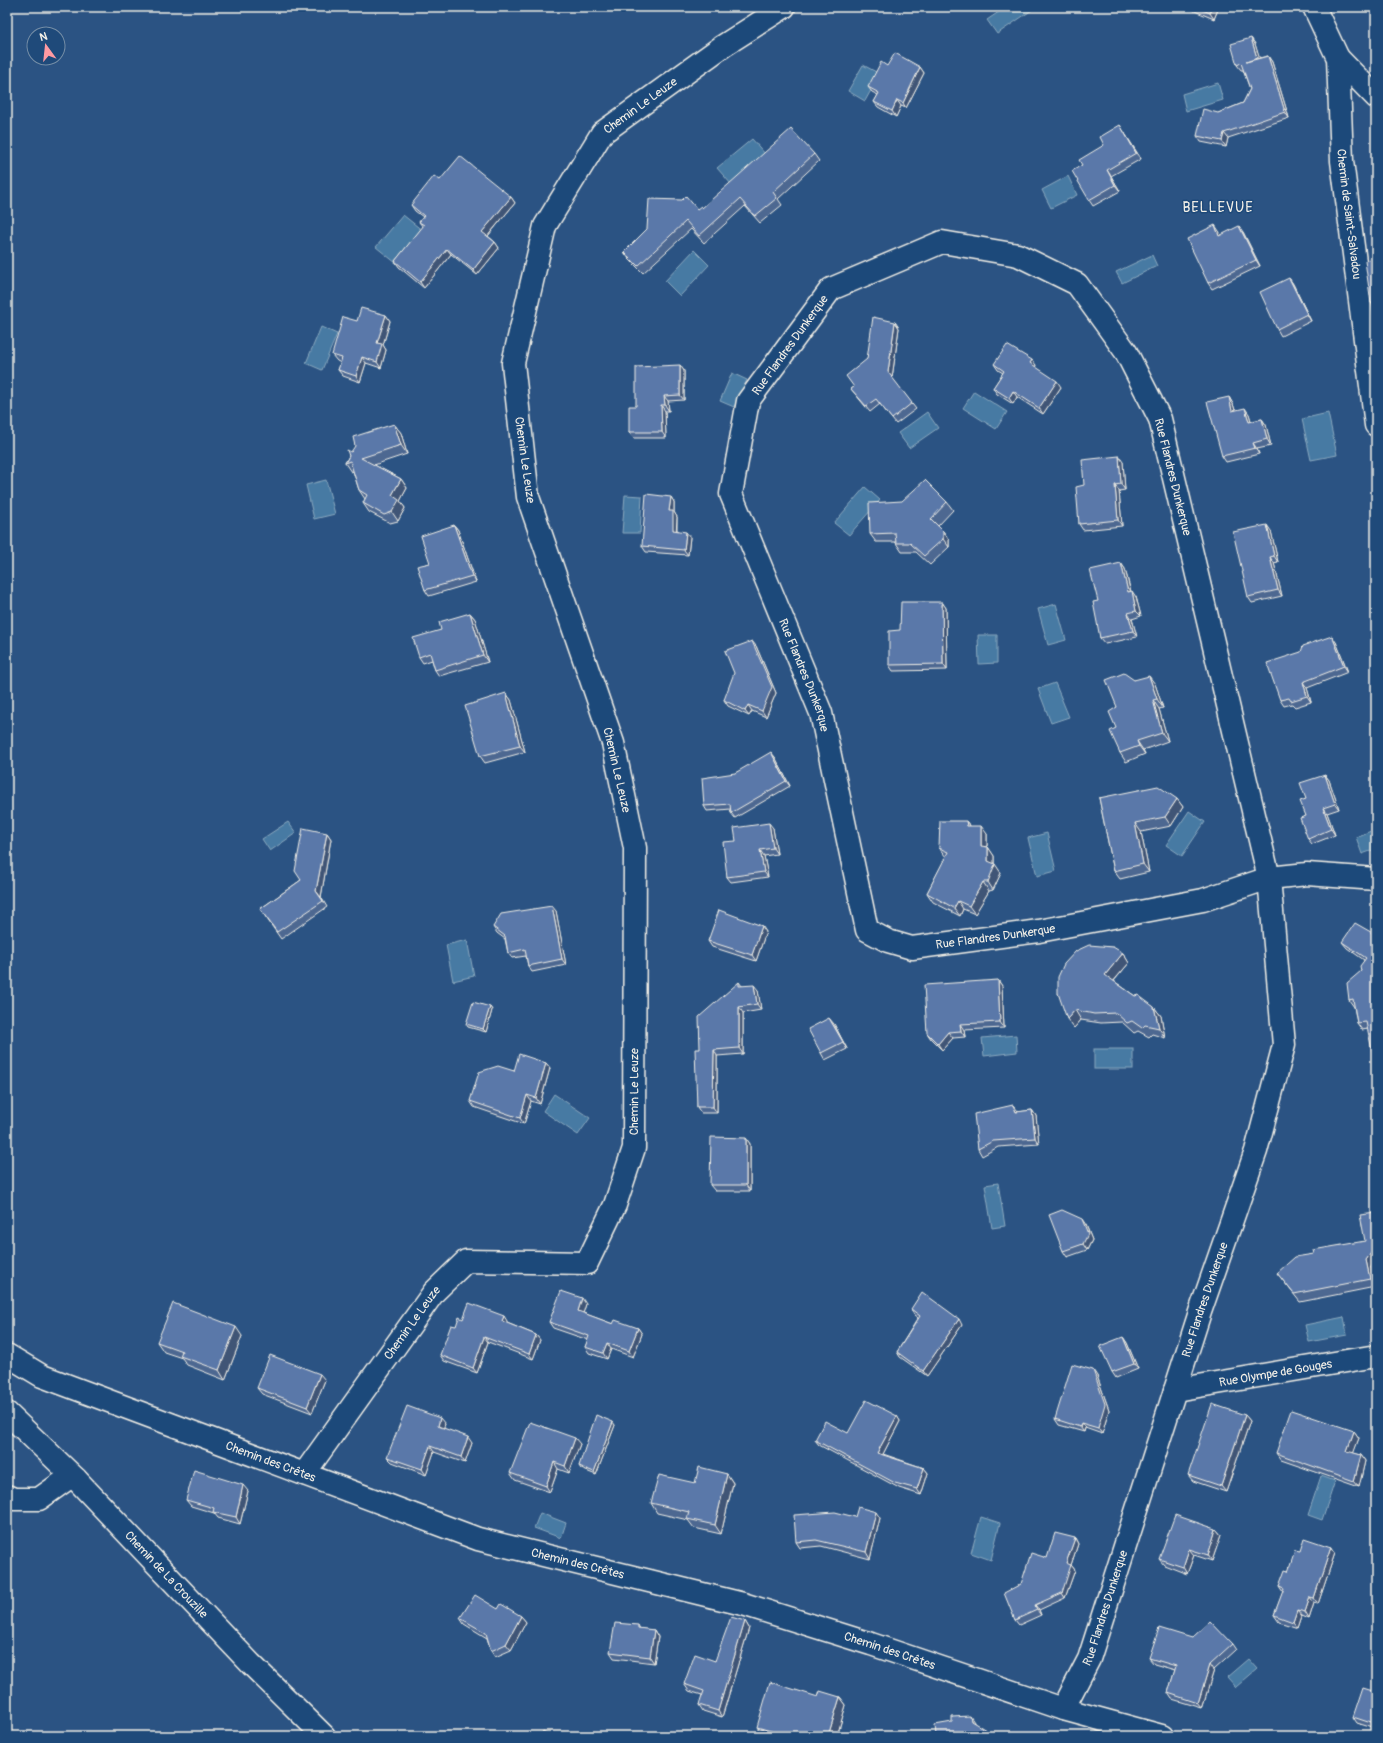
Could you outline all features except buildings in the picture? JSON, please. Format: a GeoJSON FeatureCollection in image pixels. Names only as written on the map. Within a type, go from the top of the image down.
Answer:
{"type":"FeatureCollection","features":[{"type":"Feature","properties":{"kind":"street","name":"Chemin Le Leuze"},"geometry":{"type":"LineString","coordinates":[[304,1474],[434,1292],[466,1261],[587,1263],[614,1205],[634,1148],[635,848],[613,743],[528,497],[513,363],[545,226],[602,133],[723,46],[784,7]]}},
{"type":"Feature","properties":{"kind":"street","name":"Chemin de Saint-Salvadou"},"geometry":{"type":"LineString","coordinates":[[1314,7],[1338,58],[1342,162],[1376,425]]}},
{"type":"Feature","properties":{"kind":"street"},"geometry":{"type":"LineString","coordinates":[[1338,58],[1376,97]]}},
{"type":"Feature","properties":{"kind":"street","name":"Rue Flandres Dunkerque"},"geometry":{"type":"LineString","coordinates":[[1063,1709],[1089,1659],[1200,1312],[1256,1151],[1284,1045],[1269,878],[1160,420],[1126,352],[1077,284],[1018,254],[942,242],[830,289],[748,401],[731,494],[821,713],[867,930],[888,941],[912,948],[1039,930],[1202,900],[1269,878],[1307,874],[1376,879]]}},
{"type":"Feature","properties":{"kind":"street","name":"Chemin des Crêtes"},"geometry":{"type":"LineString","coordinates":[[7,1355],[42,1376],[478,1539],[743,1604],[871,1644],[1063,1709],[1162,1736]]}},
{"type":"Feature","properties":{"kind":"street","name":"Rue Olympe de Gouges"},"geometry":{"type":"LineString","coordinates":[[1175,1390],[1376,1356]]}},
{"type":"Feature","properties":{"kind":"street","name":"Chemin de La Crouzille"},"geometry":{"type":"LineString","coordinates":[[7,1413],[76,1479],[251,1664],[324,1736]]}},
{"type":"Feature","properties":{"kind":"street"},"geometry":{"type":"LineString","coordinates":[[7,1496],[14,1498],[39,1499],[70,1477],[76,1479]]}},
{"type":"Feature","properties":{"kind":"water"},"geometry":{"type":"Polygon","coordinates":[[[1006,7],[1030,7],[1032,10],[997,34],[987,20],[1006,7]]]}},
{"type":"Feature","properties":{"kind":"water"},"geometry":{"type":"Polygon","coordinates":[[[863,65],[880,74],[865,101],[848,91],[863,65]]]}},
{"type":"Feature","properties":{"kind":"water"},"geometry":{"type":"Polygon","coordinates":[[[1218,83],[1223,100],[1186,111],[1182,94],[1218,83]]]}},
{"type":"Feature","properties":{"kind":"water"},"geometry":{"type":"Polygon","coordinates":[[[752,139],[766,155],[731,184],[717,168],[752,139]]]}},
{"type":"Feature","properties":{"kind":"water"},"geometry":{"type":"Polygon","coordinates":[[[1068,176],[1077,195],[1051,208],[1042,190],[1068,176]]]}},
{"type":"Feature","properties":{"kind":"water"},"geometry":{"type":"Polygon","coordinates":[[[403,215],[423,231],[396,263],[376,247],[403,215]]]}},
{"type":"Feature","properties":{"kind":"water"},"geometry":{"type":"Polygon","coordinates":[[[694,250],[709,265],[680,296],[665,281],[694,250]]]}},
{"type":"Feature","properties":{"kind":"water"},"geometry":{"type":"Polygon","coordinates":[[[1152,255],[1157,266],[1122,283],[1116,272],[1152,255]]]}},
{"type":"Feature","properties":{"kind":"water"},"geometry":{"type":"Polygon","coordinates":[[[321,327],[337,334],[322,370],[306,363],[321,327]]]}},
{"type":"Feature","properties":{"kind":"water"},"geometry":{"type":"Polygon","coordinates":[[[732,373],[747,380],[734,407],[720,401],[732,373]]]}},
{"type":"Feature","properties":{"kind":"water"},"geometry":{"type":"Polygon","coordinates":[[[974,391],[1007,412],[996,429],[963,408],[974,391]]]}},
{"type":"Feature","properties":{"kind":"water"},"geometry":{"type":"Polygon","coordinates":[[[927,412],[938,428],[909,448],[898,433],[927,412]]]}},
{"type":"Feature","properties":{"kind":"water"},"geometry":{"type":"Polygon","coordinates":[[[1328,413],[1337,455],[1311,460],[1302,419],[1328,413]]]}},
{"type":"Feature","properties":{"kind":"water"},"geometry":{"type":"Polygon","coordinates":[[[326,480],[335,514],[314,519],[306,485],[326,480]]]}},
{"type":"Feature","properties":{"kind":"water"},"geometry":{"type":"Polygon","coordinates":[[[865,487],[880,500],[849,535],[834,523],[865,487]]]}},
{"type":"Feature","properties":{"kind":"water"},"geometry":{"type":"Polygon","coordinates":[[[625,495],[642,496],[640,533],[622,533],[625,495]]]}},
{"type":"Feature","properties":{"kind":"water"},"geometry":{"type":"Polygon","coordinates":[[[1056,604],[1066,640],[1048,645],[1038,609],[1056,604]]]}},
{"type":"Feature","properties":{"kind":"water"},"geometry":{"type":"Polygon","coordinates":[[[978,635],[997,635],[997,663],[979,664],[978,635]]]}},
{"type":"Feature","properties":{"kind":"water"},"geometry":{"type":"Polygon","coordinates":[[[1055,683],[1069,717],[1051,723],[1038,689],[1055,683]]]}},
{"type":"Feature","properties":{"kind":"water"},"geometry":{"type":"Polygon","coordinates":[[[1189,811],[1205,822],[1182,856],[1166,845],[1189,811]]]}},
{"type":"Feature","properties":{"kind":"water"},"geometry":{"type":"Polygon","coordinates":[[[288,822],[296,833],[270,851],[262,839],[288,822]]]}},
{"type":"Feature","properties":{"kind":"water"},"geometry":{"type":"Polygon","coordinates":[[[1376,829],[1376,849],[1362,854],[1356,837],[1376,829]]]}},
{"type":"Feature","properties":{"kind":"water"},"geometry":{"type":"Polygon","coordinates":[[[1047,833],[1056,871],[1037,876],[1028,838],[1047,833]]]}},
{"type":"Feature","properties":{"kind":"water"},"geometry":{"type":"Polygon","coordinates":[[[467,940],[474,976],[453,981],[446,945],[467,940]]]}},
{"type":"Feature","properties":{"kind":"water"},"geometry":{"type":"Polygon","coordinates":[[[1016,1035],[1017,1052],[984,1056],[982,1038],[1016,1035]]]}},
{"type":"Feature","properties":{"kind":"water"},"geometry":{"type":"Polygon","coordinates":[[[1094,1049],[1133,1049],[1133,1069],[1094,1069],[1094,1049]]]}},
{"type":"Feature","properties":{"kind":"water"},"geometry":{"type":"Polygon","coordinates":[[[554,1094],[590,1118],[578,1135],[543,1111],[554,1094]]]}},
{"type":"Feature","properties":{"kind":"water"},"geometry":{"type":"Polygon","coordinates":[[[998,1183],[1005,1226],[992,1228],[985,1185],[998,1183]]]}},
{"type":"Feature","properties":{"kind":"water"},"geometry":{"type":"Polygon","coordinates":[[[1344,1317],[1347,1335],[1309,1342],[1305,1325],[1344,1317]]]}},
{"type":"Feature","properties":{"kind":"water"},"geometry":{"type":"Polygon","coordinates":[[[1321,1476],[1335,1481],[1322,1520],[1308,1515],[1321,1476]]]}},
{"type":"Feature","properties":{"kind":"water"},"geometry":{"type":"Polygon","coordinates":[[[540,1513],[566,1523],[561,1538],[534,1528],[540,1513]]]}},
{"type":"Feature","properties":{"kind":"water"},"geometry":{"type":"Polygon","coordinates":[[[981,1517],[1000,1523],[991,1560],[971,1553],[981,1517]]]}},
{"type":"Feature","properties":{"kind":"water"},"geometry":{"type":"Polygon","coordinates":[[[1248,1659],[1257,1669],[1236,1687],[1227,1677],[1248,1659]]]}},
{"type":"Feature","properties":{"kind":"district","name":"BELLEVUE"},"geometry":{"type":"Point","coordinates":[1218,207]}}]}
